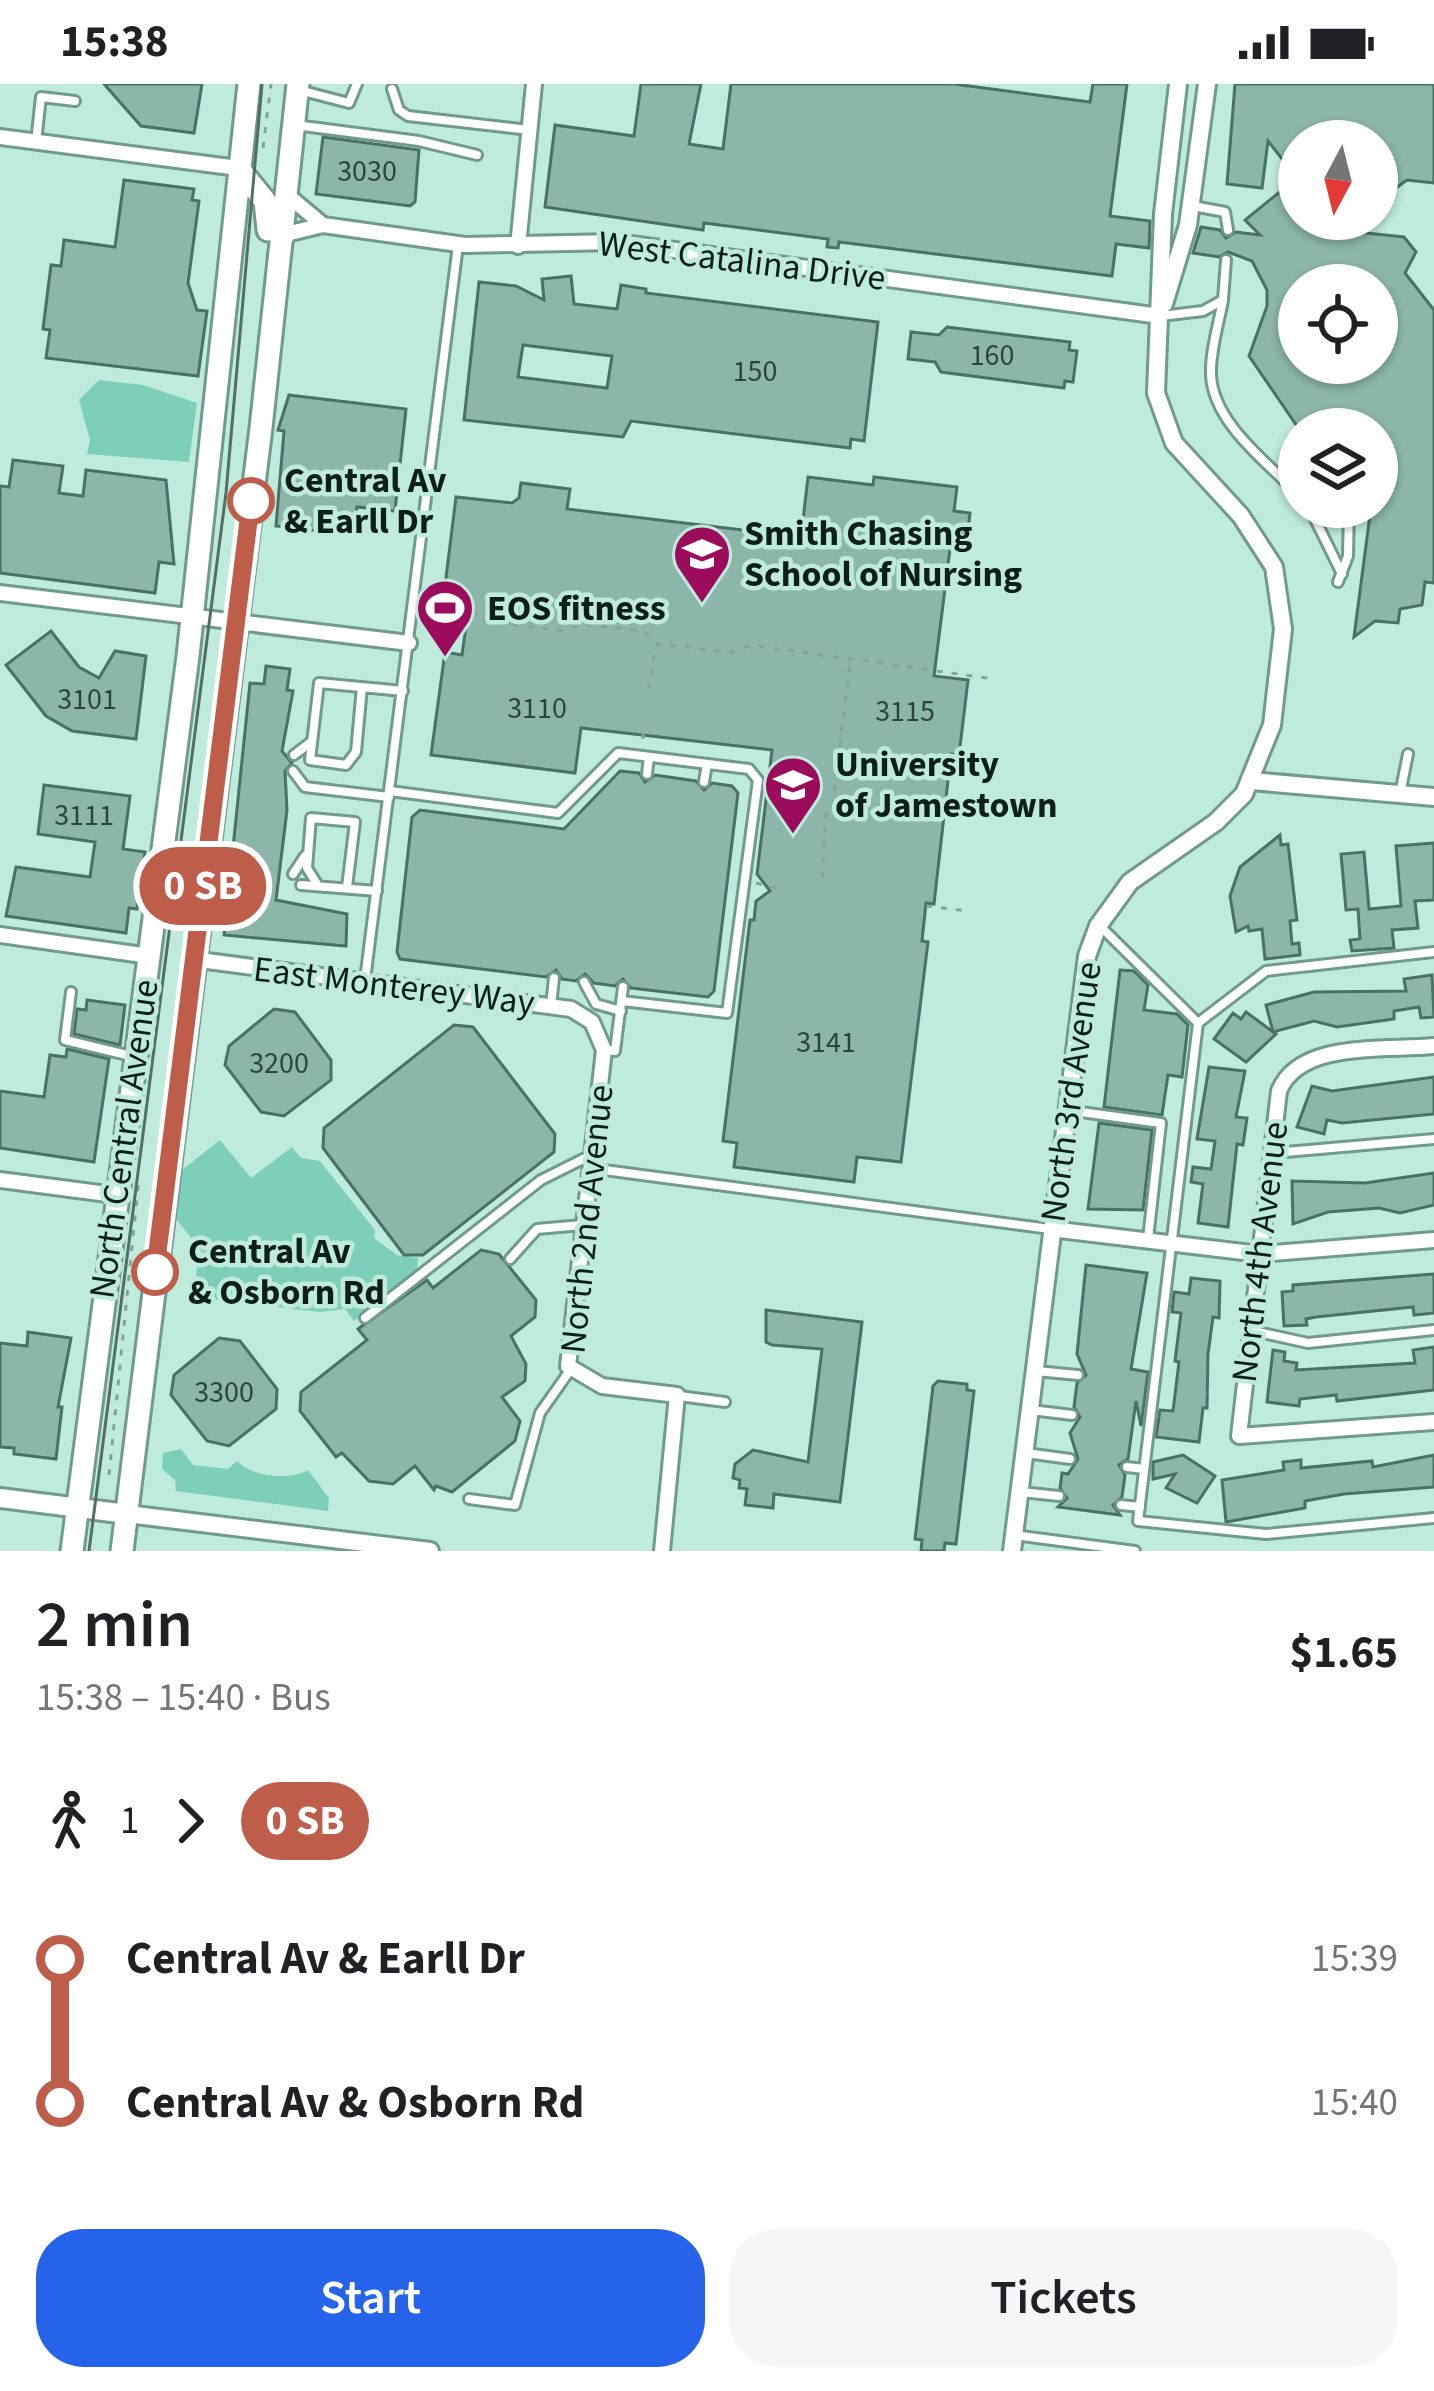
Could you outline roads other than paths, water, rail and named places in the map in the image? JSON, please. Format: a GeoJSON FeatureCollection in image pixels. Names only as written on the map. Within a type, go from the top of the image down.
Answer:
{"type":"FeatureCollection","features":[{"type":"Feature","properties":{"kind":"main road","name":"North Central Avenue"},"geometry":{"type":"LineString","coordinates":[[72,1551],[192,617],[248,84]]}},
{"type":"Feature","properties":{"kind":"main road","name":"North Central Avenue"},"geometry":{"type":"LineString","coordinates":[[122,1551],[284,190],[293,125],[308,88]]}},
{"type":"Feature","properties":{"kind":"main road"},"geometry":{"type":"LineString","coordinates":[[238,168],[270,214],[262,283],[272,307]]}},
{"type":"Feature","properties":{"kind":"main road"},"geometry":{"type":"LineString","coordinates":[[0,1498],[127,1514]]}},
{"type":"Feature","properties":{"kind":"street"},"geometry":{"type":"LineString","coordinates":[[518,246],[534,84]]}},
{"type":"Feature","properties":{"kind":"street"},"geometry":{"type":"LineString","coordinates":[[1176,84],[1207,86]]}},
{"type":"Feature","properties":{"kind":"street","name":"North 3rd Avenue"},"geometry":{"type":"LineString","coordinates":[[1013,1543],[1084,973],[1098,926],[1130,882],[1216,822],[1252,781],[1272,725],[1282,629],[1280,583],[1241,515],[1194,471],[1162,419],[1155,363],[1176,84]]}},
{"type":"Feature","properties":{"kind":"street","name":"North 3rd Avenue"},"geometry":{"type":"LineString","coordinates":[[1160,316],[1178,266],[1207,86]]}},
{"type":"Feature","properties":{"kind":"street"},"geometry":{"type":"LineString","coordinates":[[0,137],[238,168]]}},
{"type":"Feature","properties":{"kind":"street"},"geometry":{"type":"LineString","coordinates":[[284,190],[323,225]]}},
{"type":"Feature","properties":{"kind":"street"},"geometry":{"type":"LineString","coordinates":[[276,253],[290,233],[323,225]]}},
{"type":"Feature","properties":{"kind":"street","name":"West Catalina Drive"},"geometry":{"type":"LineString","coordinates":[[323,225],[458,243],[616,242],[1160,316]]}},
{"type":"Feature","properties":{"kind":"street"},"geometry":{"type":"LineString","coordinates":[[0,593],[410,643]]}},
{"type":"Feature","properties":{"kind":"street"},"geometry":{"type":"LineString","coordinates":[[1252,781],[1400,798],[1434,797]]}},
{"type":"Feature","properties":{"kind":"street"},"geometry":{"type":"LineString","coordinates":[[0,935],[150,956]]}},
{"type":"Feature","properties":{"kind":"street","name":"East Monterey Way"},"geometry":{"type":"LineString","coordinates":[[193,959],[571,1009],[592,1022]]}},
{"type":"Feature","properties":{"kind":"street","name":"North 2nd Avenue"},"geometry":{"type":"LineString","coordinates":[[592,1022],[604,1050],[568,1347],[571,1369],[602,1385],[676,1396]]}},
{"type":"Feature","properties":{"kind":"street","name":"North 4th Avenue"},"geometry":{"type":"LineString","coordinates":[[1434,1046],[1309,1059],[1288,1070],[1279,1091],[1239,1436],[1434,1422]]}},
{"type":"Feature","properties":{"kind":"street"},"geometry":{"type":"LineString","coordinates":[[0,1180],[116,1195]]}},
{"type":"Feature","properties":{"kind":"street"},"geometry":{"type":"LineString","coordinates":[[1051,1229],[1260,1254],[1434,1240]]}},
{"type":"Feature","properties":{"kind":"street"},"geometry":{"type":"LineString","coordinates":[[662,1551],[676,1396]]}},
{"type":"Feature","properties":{"kind":"street"},"geometry":{"type":"LineString","coordinates":[[127,1514],[430,1551]]}},
{"type":"Feature","properties":{"kind":"lane"},"geometry":{"type":"LineString","coordinates":[[308,88],[349,103],[356,84]]}},
{"type":"Feature","properties":{"kind":"lane"},"geometry":{"type":"LineString","coordinates":[[392,89],[399,110],[408,116],[529,130]]}},
{"type":"Feature","properties":{"kind":"lane"},"geometry":{"type":"LineString","coordinates":[[36,142],[41,97],[75,101]]}},
{"type":"Feature","properties":{"kind":"lane"},"geometry":{"type":"LineString","coordinates":[[293,125],[419,141],[477,155]]}},
{"type":"Feature","properties":{"kind":"lane"},"geometry":{"type":"LineString","coordinates":[[1190,205],[1225,212],[1228,230]]}},
{"type":"Feature","properties":{"kind":"lane"},"geometry":{"type":"LineString","coordinates":[[365,981],[458,243]]}},
{"type":"Feature","properties":{"kind":"lane"},"geometry":{"type":"LineString","coordinates":[[1226,260],[1210,371],[1217,401],[1226,419],[1278,473]]}},
{"type":"Feature","properties":{"kind":"lane"},"geometry":{"type":"LineString","coordinates":[[1160,316],[1203,310],[1223,300]]}},
{"type":"Feature","properties":{"kind":"lane"},"geometry":{"type":"LineString","coordinates":[[1318,528],[1340,578],[1346,528]]}},
{"type":"Feature","properties":{"kind":"lane"},"geometry":{"type":"LineString","coordinates":[[362,687],[356,752],[346,765],[310,760],[319,683],[362,687],[403,691]]}},
{"type":"Feature","properties":{"kind":"lane"},"geometry":{"type":"LineString","coordinates":[[295,755],[312,741]]}},
{"type":"Feature","properties":{"kind":"lane"},"geometry":{"type":"LineString","coordinates":[[293,772],[305,787],[558,813],[618,753],[748,769],[758,780],[727,1013],[596,1004],[584,982]]}},
{"type":"Feature","properties":{"kind":"lane"},"geometry":{"type":"LineString","coordinates":[[1400,798],[1408,754]]}},
{"type":"Feature","properties":{"kind":"lane"},"geometry":{"type":"LineString","coordinates":[[647,774],[650,757]]}},
{"type":"Feature","properties":{"kind":"lane"},"geometry":{"type":"LineString","coordinates":[[704,782],[707,764]]}},
{"type":"Feature","properties":{"kind":"lane"},"geometry":{"type":"LineString","coordinates":[[317,884],[307,856],[311,818],[355,823],[347,887]]}},
{"type":"Feature","properties":{"kind":"lane"},"geometry":{"type":"LineString","coordinates":[[293,874],[307,856]]}},
{"type":"Feature","properties":{"kind":"lane"},"geometry":{"type":"LineString","coordinates":[[302,885],[377,891]]}},
{"type":"Feature","properties":{"kind":"lane"},"geometry":{"type":"LineString","coordinates":[[1098,926],[1198,1023]]}},
{"type":"Feature","properties":{"kind":"lane"},"geometry":{"type":"LineString","coordinates":[[1434,952],[1266,971],[1198,1023],[1138,1521],[1266,1534],[1434,1518]]}},
{"type":"Feature","properties":{"kind":"lane"},"geometry":{"type":"LineString","coordinates":[[551,1006],[554,978]]}},
{"type":"Feature","properties":{"kind":"lane"},"geometry":{"type":"LineString","coordinates":[[604,1050],[615,1051],[623,987]]}},
{"type":"Feature","properties":{"kind":"lane"},"geometry":{"type":"LineString","coordinates":[[656,1005],[657,991]]}},
{"type":"Feature","properties":{"kind":"lane"},"geometry":{"type":"LineString","coordinates":[[71,992],[65,1040],[124,1051],[137,1061]]}},
{"type":"Feature","properties":{"kind":"lane"},"geometry":{"type":"LineString","coordinates":[[1066,1110],[1161,1123],[1148,1240]]}},
{"type":"Feature","properties":{"kind":"lane"},"geometry":{"type":"LineString","coordinates":[[1272,1153],[1434,1139]]}},
{"type":"Feature","properties":{"kind":"lane"},"geometry":{"type":"LineString","coordinates":[[365,1318],[541,1180],[590,1162],[1051,1229]]}},
{"type":"Feature","properties":{"kind":"lane"},"geometry":{"type":"LineString","coordinates":[[510,1259],[537,1229],[582,1225]]}},
{"type":"Feature","properties":{"kind":"lane"},"geometry":{"type":"LineString","coordinates":[[1251,1331],[1308,1343],[1434,1330]]}},
{"type":"Feature","properties":{"kind":"lane"},"geometry":{"type":"LineString","coordinates":[[469,1499],[515,1505],[540,1413],[571,1369]]}},
{"type":"Feature","properties":{"kind":"lane"},"geometry":{"type":"LineString","coordinates":[[1034,1370],[1078,1376]]}},
{"type":"Feature","properties":{"kind":"lane"},"geometry":{"type":"LineString","coordinates":[[676,1396],[725,1402]]}},
{"type":"Feature","properties":{"kind":"lane"},"geometry":{"type":"LineString","coordinates":[[1030,1410],[1072,1415]]}},
{"type":"Feature","properties":{"kind":"lane"},"geometry":{"type":"LineString","coordinates":[[1024,1453],[1070,1459]]}},
{"type":"Feature","properties":{"kind":"lane"},"geometry":{"type":"LineString","coordinates":[[1126,1467],[1144,1469]]}},
{"type":"Feature","properties":{"kind":"lane"},"geometry":{"type":"LineString","coordinates":[[1019,1492],[1059,1496]]}},
{"type":"Feature","properties":{"kind":"lane"},"geometry":{"type":"LineString","coordinates":[[1121,1505],[1140,1508]]}},
{"type":"Feature","properties":{"kind":"lane"},"geometry":{"type":"LineString","coordinates":[[1013,1543],[1136,1551]]}},
{"type":"Feature","properties":{"kind":"tram line"},"geometry":{"type":"LineString","coordinates":[[89,1551],[226,493],[262,84]]}},
{"type":"Feature","properties":{"kind":"place","name":"Central Av & Earll Dr"},"geometry":{"type":"Point","coordinates":[251,501]}},
{"type":"Feature","properties":{"kind":"place","name":"Smith Chasing School of Nursing"},"geometry":{"type":"Point","coordinates":[702,605]}},
{"type":"Feature","properties":{"kind":"place","name":"EOS fitness"},"geometry":{"type":"Point","coordinates":[445,659]}},
{"type":"Feature","properties":{"kind":"place","name":"University of Jamestown"},"geometry":{"type":"Point","coordinates":[793,836]}},
{"type":"Feature","properties":{"kind":"place","name":"Central Av & Osborn Rd"},"geometry":{"type":"Point","coordinates":[155,1272]}}]}
